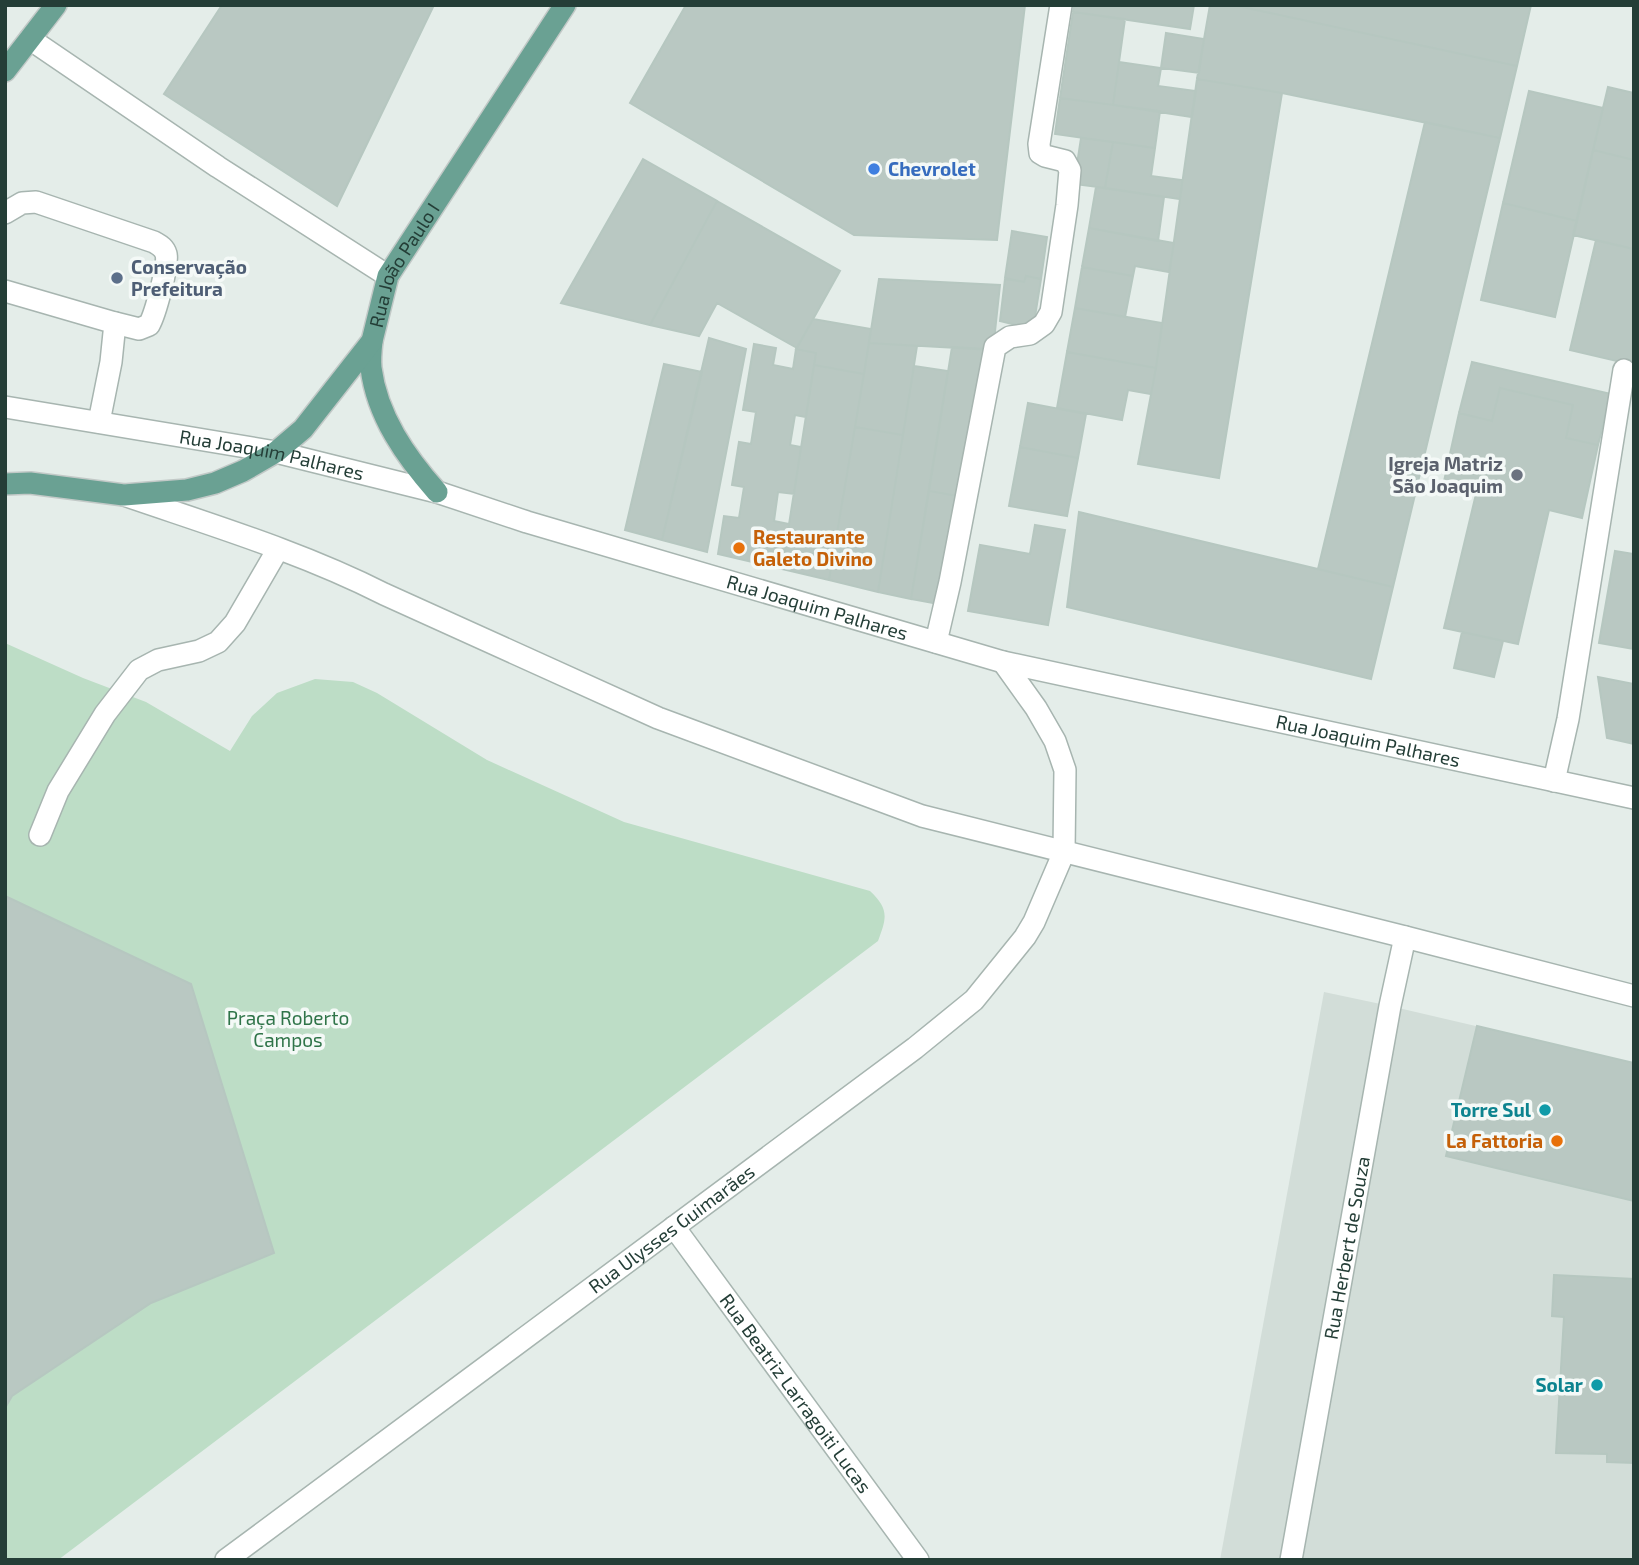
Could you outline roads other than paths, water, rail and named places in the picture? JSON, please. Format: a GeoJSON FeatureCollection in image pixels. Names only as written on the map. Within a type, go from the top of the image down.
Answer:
{"type":"FeatureCollection","features":[{"type":"Feature","properties":{"kind":"main road"},"geometry":{"type":"LineString","coordinates":[[5,71],[55,5]]}},
{"type":"Feature","properties":{"kind":"main road","name":"Rua João Paulo I"},"geometry":{"type":"LineString","coordinates":[[5,484],[30,483],[124,495],[187,490],[215,483],[243,471],[276,452],[303,429],[372,341],[388,276],[565,5]]}},
{"type":"Feature","properties":{"kind":"main road"},"geometry":{"type":"LineString","coordinates":[[372,341],[371,367],[377,399],[393,433],[413,464],[437,492]]}},
{"type":"Feature","properties":{"kind":"street"},"geometry":{"type":"LineString","coordinates":[[936,642],[995,347],[1010,337],[1030,334],[1044,324],[1051,312],[1070,170],[1065,161],[1040,153],[1039,144],[1061,5]]}},
{"type":"Feature","properties":{"kind":"street"},"geometry":{"type":"LineString","coordinates":[[30,39],[218,167],[388,276]]}},
{"type":"Feature","properties":{"kind":"street"},"geometry":{"type":"LineString","coordinates":[[5,213],[22,203],[36,202],[154,242],[164,249],[167,256],[154,317],[149,325],[139,329],[5,291]]}},
{"type":"Feature","properties":{"kind":"street"},"geometry":{"type":"LineString","coordinates":[[99,422],[111,362],[115,323]]}},
{"type":"Feature","properties":{"kind":"street"},"geometry":{"type":"LineString","coordinates":[[1554,781],[1568,719],[1624,370]]}},
{"type":"Feature","properties":{"kind":"street","name":"Rua Joaquim Palhares"},"geometry":{"type":"LineString","coordinates":[[5,407],[276,452],[437,492],[541,526],[1003,662],[1634,798]]}},
{"type":"Feature","properties":{"kind":"street"},"geometry":{"type":"LineString","coordinates":[[124,495],[278,549],[353,579],[658,718],[922,816],[1634,996]]}},
{"type":"Feature","properties":{"kind":"street"},"geometry":{"type":"LineString","coordinates":[[40,835],[64,781],[105,714],[139,670],[158,660],[199,651],[218,642],[235,623],[278,549]]}},
{"type":"Feature","properties":{"kind":"street"},"geometry":{"type":"LineString","coordinates":[[1003,662],[1036,708],[1055,741],[1065,770],[1064,852]]}},
{"type":"Feature","properties":{"kind":"street","name":"Rua Ulysses Guimarães"},"geometry":{"type":"LineString","coordinates":[[226,1560],[915,1048],[974,1000],[1026,937],[1064,852]]}},
{"type":"Feature","properties":{"kind":"street","name":"Rua Herbert de Souza"},"geometry":{"type":"LineString","coordinates":[[1292,1560],[1390,1006],[1405,937]]}},
{"type":"Feature","properties":{"kind":"street","name":"Rua Beatriz Larragoiti Lucas"},"geometry":{"type":"LineString","coordinates":[[674,1227],[918,1560]]}},
{"type":"Feature","properties":{"kind":"place","name":"Chevrolet"},"geometry":{"type":"Point","coordinates":[874,169]}},
{"type":"Feature","properties":{"kind":"place","name":"Conservação Prefeitura"},"geometry":{"type":"Point","coordinates":[117,278]}},
{"type":"Feature","properties":{"kind":"place","name":"Igreja Matriz São Joaquim"},"geometry":{"type":"Point","coordinates":[1517,475]}},
{"type":"Feature","properties":{"kind":"place","name":"Restaurante Galeto Divino"},"geometry":{"type":"Point","coordinates":[739,548]}},
{"type":"Feature","properties":{"kind":"place","name":"Torre Sul"},"geometry":{"type":"Point","coordinates":[1545,1110]}},
{"type":"Feature","properties":{"kind":"place","name":"La Fattoria"},"geometry":{"type":"Point","coordinates":[1557,1141]}},
{"type":"Feature","properties":{"kind":"place","name":"Solar"},"geometry":{"type":"Point","coordinates":[1597,1385]}},
{"type":"Feature","properties":{"kind":"park label","name":"Praça Roberto Campos"},"geometry":{"type":"Point","coordinates":[288,1029]}}]}
